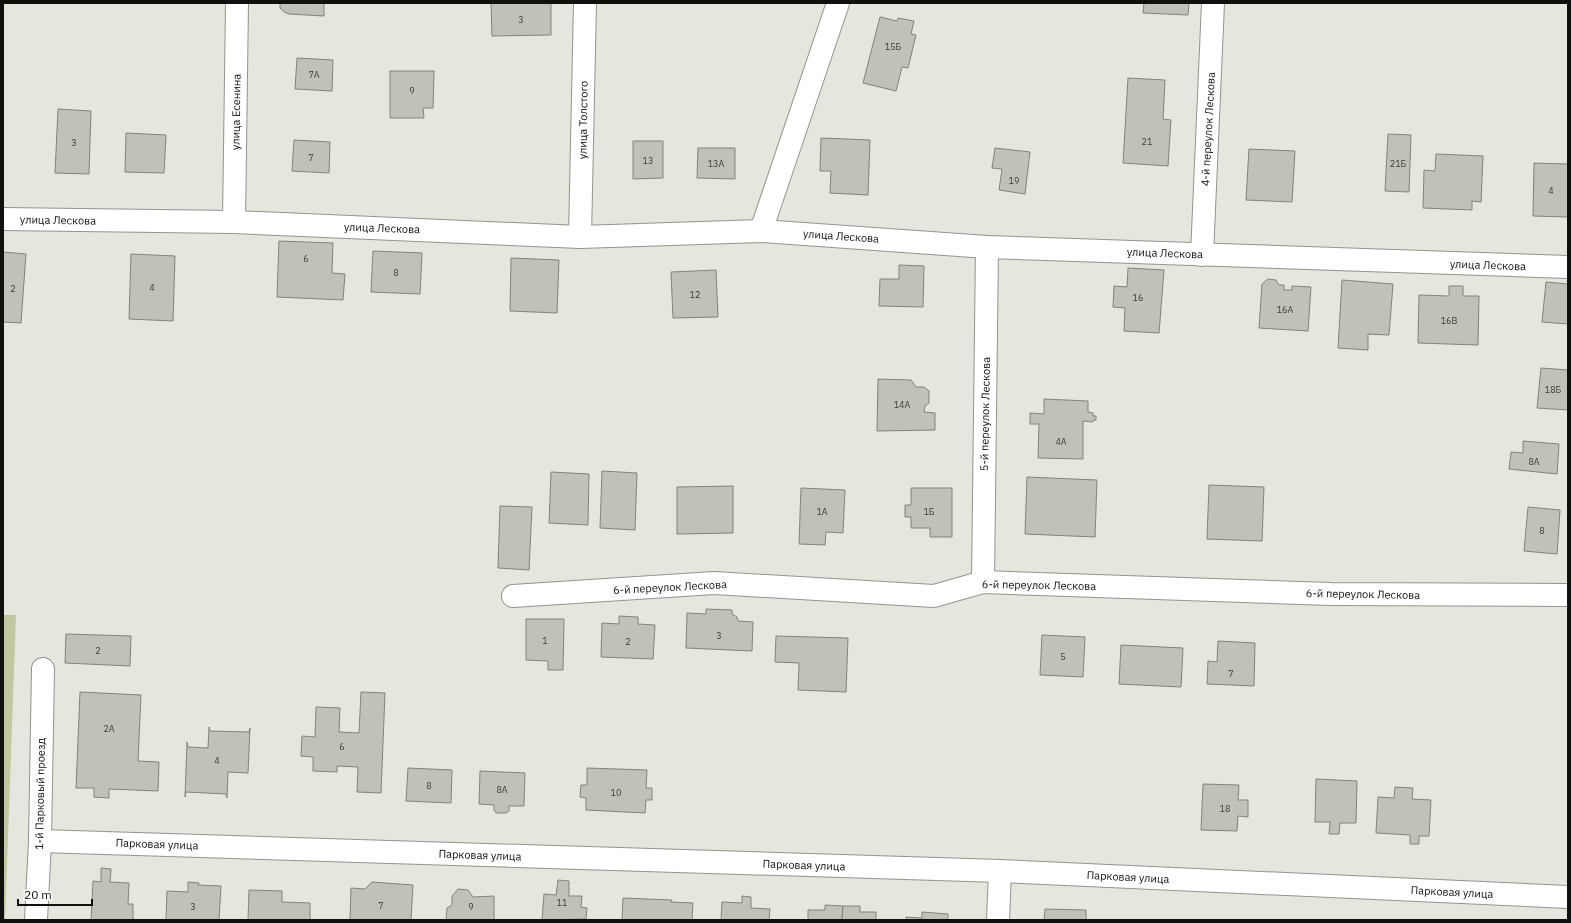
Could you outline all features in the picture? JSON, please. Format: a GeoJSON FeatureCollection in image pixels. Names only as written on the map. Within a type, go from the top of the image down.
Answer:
{"type":"FeatureCollection","features":[{"type":"Feature","properties":{"kind":"street","name":"улица Есенина"},"geometry":{"type":"LineString","coordinates":[[234,222],[237,3]]}},
{"type":"Feature","properties":{"kind":"street","name":"улица Толстого"},"geometry":{"type":"LineString","coordinates":[[580,237],[586,3]]}},
{"type":"Feature","properties":{"kind":"street"},"geometry":{"type":"LineString","coordinates":[[762,231],[838,3]]}},
{"type":"Feature","properties":{"kind":"street","name":"4-й переулок Лескова"},"geometry":{"type":"LineString","coordinates":[[1202,255],[1213,3]]}},
{"type":"Feature","properties":{"kind":"street","name":"улица Лескова"},"geometry":{"type":"LineString","coordinates":[[3,219],[234,222],[580,237],[762,231],[987,247],[1568,267]]}},
{"type":"Feature","properties":{"kind":"street","name":"5-й переулок Лескова"},"geometry":{"type":"LineString","coordinates":[[983,582],[987,247]]}},
{"type":"Feature","properties":{"kind":"street","name":"6-й переулок Лескова"},"geometry":{"type":"LineString","coordinates":[[512,596],[714,583],[934,596],[983,582],[1331,594],[1568,595]]}},
{"type":"Feature","properties":{"kind":"street","name":"1-й Парковый проезд"},"geometry":{"type":"LineString","coordinates":[[36,920],[40,841],[42,669]]}},
{"type":"Feature","properties":{"kind":"street","name":"Парковая улица"},"geometry":{"type":"LineString","coordinates":[[40,841],[1000,871],[1568,898]]}},
{"type":"Feature","properties":{"kind":"street"},"geometry":{"type":"LineString","coordinates":[[998,920],[1000,871]]}},
{"type":"Feature","properties":{"kind":"green space"},"geometry":{"type":"Polygon","coordinates":[[[3,615],[16,615],[5,920],[3,920],[3,615]]]}},
{"type":"Feature","properties":{"kind":"building"},"geometry":{"type":"Polygon","coordinates":[[[280,3],[324,3],[324,16],[289,14],[280,8],[280,3]]]}},
{"type":"Feature","properties":{"kind":"building"},"geometry":{"type":"Polygon","coordinates":[[[491,3],[551,3],[551,35],[492,36],[491,3]]]}},
{"type":"Feature","properties":{"kind":"building"},"geometry":{"type":"Polygon","coordinates":[[[1144,3],[1189,3],[1188,15],[1143,13],[1144,3]]]}},
{"type":"Feature","properties":{"kind":"building"},"geometry":{"type":"Polygon","coordinates":[[[880,17],[897,21],[898,18],[914,21],[911,34],[916,35],[908,68],[902,67],[896,91],[863,83],[880,17]]]}},
{"type":"Feature","properties":{"kind":"building"},"geometry":{"type":"Polygon","coordinates":[[[297,58],[333,60],[332,91],[295,89],[297,58]]]}},
{"type":"Feature","properties":{"kind":"building"},"geometry":{"type":"Polygon","coordinates":[[[390,71],[434,71],[433,108],[423,108],[424,118],[390,118],[390,71]]]}},
{"type":"Feature","properties":{"kind":"building"},"geometry":{"type":"Polygon","coordinates":[[[1128,78],[1165,80],[1163,119],[1171,120],[1168,166],[1123,163],[1128,78]]]}},
{"type":"Feature","properties":{"kind":"building"},"geometry":{"type":"Polygon","coordinates":[[[58,109],[91,111],[89,174],[55,173],[58,109]]]}},
{"type":"Feature","properties":{"kind":"building"},"geometry":{"type":"Polygon","coordinates":[[[126,133],[166,135],[164,173],[125,172],[126,133]]]}},
{"type":"Feature","properties":{"kind":"building"},"geometry":{"type":"Polygon","coordinates":[[[1388,134],[1411,135],[1409,192],[1385,191],[1388,134]]]}},
{"type":"Feature","properties":{"kind":"building"},"geometry":{"type":"Polygon","coordinates":[[[821,138],[870,140],[868,195],[830,193],[831,171],[820,171],[821,138]]]}},
{"type":"Feature","properties":{"kind":"building"},"geometry":{"type":"Polygon","coordinates":[[[294,140],[330,142],[329,173],[292,171],[294,140]]]}},
{"type":"Feature","properties":{"kind":"building"},"geometry":{"type":"Polygon","coordinates":[[[633,141],[663,141],[663,178],[633,179],[633,141]]]}},
{"type":"Feature","properties":{"kind":"building"},"geometry":{"type":"Polygon","coordinates":[[[698,148],[735,148],[735,179],[697,178],[698,148]]]}},
{"type":"Feature","properties":{"kind":"building"},"geometry":{"type":"Polygon","coordinates":[[[995,148],[1030,152],[1025,194],[999,190],[1002,169],[992,168],[995,148]]]}},
{"type":"Feature","properties":{"kind":"building"},"geometry":{"type":"Polygon","coordinates":[[[1249,149],[1295,151],[1292,202],[1246,200],[1249,149]]]}},
{"type":"Feature","properties":{"kind":"building"},"geometry":{"type":"Polygon","coordinates":[[[1436,154],[1483,156],[1481,202],[1472,201],[1472,210],[1423,208],[1424,170],[1435,171],[1436,154]]]}},
{"type":"Feature","properties":{"kind":"building"},"geometry":{"type":"Polygon","coordinates":[[[1534,163],[1568,164],[1568,217],[1533,216],[1534,163]]]}},
{"type":"Feature","properties":{"kind":"building"},"geometry":{"type":"Polygon","coordinates":[[[279,241],[333,243],[332,273],[345,274],[343,300],[277,297],[279,241]]]}},
{"type":"Feature","properties":{"kind":"building"},"geometry":{"type":"Polygon","coordinates":[[[373,251],[422,253],[420,294],[371,292],[373,251]]]}},
{"type":"Feature","properties":{"kind":"building"},"geometry":{"type":"Polygon","coordinates":[[[3,252],[26,254],[21,323],[3,322],[3,252]]]}},
{"type":"Feature","properties":{"kind":"building"},"geometry":{"type":"Polygon","coordinates":[[[131,254],[175,256],[173,321],[129,319],[131,254]]]}},
{"type":"Feature","properties":{"kind":"building"},"geometry":{"type":"Polygon","coordinates":[[[511,258],[559,260],[557,313],[510,311],[511,258]]]}},
{"type":"Feature","properties":{"kind":"building"},"geometry":{"type":"Polygon","coordinates":[[[899,265],[924,266],[923,307],[879,306],[880,279],[899,279],[899,265]]]}},
{"type":"Feature","properties":{"kind":"building"},"geometry":{"type":"Polygon","coordinates":[[[1128,268],[1164,270],[1159,333],[1124,331],[1125,308],[1113,307],[1114,286],[1127,287],[1128,268]]]}},
{"type":"Feature","properties":{"kind":"building"},"geometry":{"type":"Polygon","coordinates":[[[716,270],[718,317],[673,318],[671,272],[716,270]]]}},
{"type":"Feature","properties":{"kind":"building"},"geometry":{"type":"Polygon","coordinates":[[[1268,279],[1276,280],[1279,285],[1284,285],[1284,290],[1292,290],[1292,286],[1311,287],[1308,331],[1259,328],[1262,284],[1268,279]]]}},
{"type":"Feature","properties":{"kind":"building"},"geometry":{"type":"Polygon","coordinates":[[[1342,280],[1393,284],[1389,335],[1368,334],[1368,350],[1338,348],[1342,280]]]}},
{"type":"Feature","properties":{"kind":"building"},"geometry":{"type":"Polygon","coordinates":[[[1546,282],[1568,284],[1568,324],[1542,322],[1546,282]]]}},
{"type":"Feature","properties":{"kind":"building"},"geometry":{"type":"Polygon","coordinates":[[[1449,286],[1463,286],[1463,296],[1479,296],[1478,345],[1418,343],[1419,295],[1449,296],[1449,286]]]}},
{"type":"Feature","properties":{"kind":"building"},"geometry":{"type":"Polygon","coordinates":[[[1541,368],[1568,370],[1568,410],[1537,408],[1541,368]]]}},
{"type":"Feature","properties":{"kind":"building"},"geometry":{"type":"Polygon","coordinates":[[[878,379],[911,380],[916,387],[924,387],[929,391],[929,403],[925,406],[924,412],[935,413],[935,430],[877,431],[878,379]]]}},
{"type":"Feature","properties":{"kind":"building"},"geometry":{"type":"Polygon","coordinates":[[[1044,399],[1088,401],[1088,412],[1093,413],[1093,416],[1096,416],[1096,420],[1093,420],[1093,422],[1083,421],[1083,459],[1038,458],[1039,424],[1030,424],[1030,413],[1044,414],[1044,399]]]}},
{"type":"Feature","properties":{"kind":"building"},"geometry":{"type":"Polygon","coordinates":[[[1523,441],[1559,444],[1557,474],[1509,469],[1511,452],[1523,453],[1523,441]]]}},
{"type":"Feature","properties":{"kind":"building"},"geometry":{"type":"Polygon","coordinates":[[[602,471],[637,473],[635,530],[600,528],[602,471]]]}},
{"type":"Feature","properties":{"kind":"building"},"geometry":{"type":"Polygon","coordinates":[[[551,472],[589,474],[588,525],[549,523],[551,472]]]}},
{"type":"Feature","properties":{"kind":"building"},"geometry":{"type":"Polygon","coordinates":[[[1027,477],[1097,480],[1095,537],[1025,534],[1027,477]]]}},
{"type":"Feature","properties":{"kind":"building"},"geometry":{"type":"Polygon","coordinates":[[[1209,485],[1264,487],[1262,541],[1207,539],[1209,485]]]}},
{"type":"Feature","properties":{"kind":"building"},"geometry":{"type":"Polygon","coordinates":[[[733,486],[733,533],[677,534],[677,487],[733,486]]]}},
{"type":"Feature","properties":{"kind":"building"},"geometry":{"type":"Polygon","coordinates":[[[801,488],[845,490],[843,533],[826,532],[825,545],[799,544],[801,488]]]}},
{"type":"Feature","properties":{"kind":"building"},"geometry":{"type":"Polygon","coordinates":[[[911,488],[952,488],[952,537],[930,537],[930,528],[911,528],[911,517],[905,517],[905,505],[911,505],[911,488]]]}},
{"type":"Feature","properties":{"kind":"building"},"geometry":{"type":"Polygon","coordinates":[[[500,506],[532,507],[529,570],[498,568],[500,506]]]}},
{"type":"Feature","properties":{"kind":"building"},"geometry":{"type":"Polygon","coordinates":[[[1528,507],[1560,510],[1557,554],[1524,551],[1528,507]]]}},
{"type":"Feature","properties":{"kind":"building"},"geometry":{"type":"Polygon","coordinates":[[[706,609],[732,610],[732,614],[737,617],[738,621],[753,622],[752,651],[686,648],[687,613],[706,614],[706,609]]]}},
{"type":"Feature","properties":{"kind":"building"},"geometry":{"type":"Polygon","coordinates":[[[619,616],[638,617],[638,624],[655,625],[653,659],[601,657],[602,623],[619,624],[619,616]]]}},
{"type":"Feature","properties":{"kind":"building"},"geometry":{"type":"Polygon","coordinates":[[[526,619],[564,619],[563,670],[548,670],[548,661],[526,660],[526,619]]]}},
{"type":"Feature","properties":{"kind":"building"},"geometry":{"type":"Polygon","coordinates":[[[66,634],[131,636],[130,666],[65,663],[66,634]]]}},
{"type":"Feature","properties":{"kind":"building"},"geometry":{"type":"Polygon","coordinates":[[[1042,635],[1085,637],[1083,677],[1040,675],[1042,635]]]}},
{"type":"Feature","properties":{"kind":"building"},"geometry":{"type":"Polygon","coordinates":[[[776,636],[848,638],[846,692],[798,690],[799,663],[775,662],[776,636]]]}},
{"type":"Feature","properties":{"kind":"building"},"geometry":{"type":"Polygon","coordinates":[[[1218,641],[1255,643],[1254,686],[1207,684],[1208,661],[1217,662],[1218,641]]]}},
{"type":"Feature","properties":{"kind":"building"},"geometry":{"type":"Polygon","coordinates":[[[1121,645],[1183,648],[1181,687],[1119,684],[1121,645]]]}},
{"type":"Feature","properties":{"kind":"building"},"geometry":{"type":"Polygon","coordinates":[[[80,692],[141,695],[138,761],[159,762],[158,791],[109,789],[109,798],[94,797],[94,788],[76,788],[80,692]]]}},
{"type":"Feature","properties":{"kind":"building"},"geometry":{"type":"Polygon","coordinates":[[[361,692],[385,693],[381,793],[357,792],[358,767],[337,766],[337,772],[313,771],[313,757],[301,756],[302,736],[315,737],[316,707],[340,708],[339,732],[359,733],[361,692]]]}},
{"type":"Feature","properties":{"kind":"building"},"geometry":{"type":"Polygon","coordinates":[[[209,727],[210,731],[249,732],[250,728],[248,773],[228,772],[227,798],[226,794],[186,792],[185,797],[187,742],[188,747],[208,748],[209,727]]]}},
{"type":"Feature","properties":{"kind":"building"},"geometry":{"type":"Polygon","coordinates":[[[408,768],[452,770],[451,803],[406,801],[408,768]]]}},
{"type":"Feature","properties":{"kind":"building"},"geometry":{"type":"Polygon","coordinates":[[[587,768],[647,770],[646,788],[652,788],[652,800],[646,800],[645,813],[586,810],[586,798],[580,797],[581,785],[587,785],[587,768]]]}},
{"type":"Feature","properties":{"kind":"building"},"geometry":{"type":"Polygon","coordinates":[[[480,771],[525,773],[524,806],[509,806],[509,811],[506,813],[496,813],[494,810],[494,805],[479,804],[480,771]]]}},
{"type":"Feature","properties":{"kind":"building"},"geometry":{"type":"Polygon","coordinates":[[[1316,779],[1357,781],[1356,823],[1340,823],[1339,834],[1329,834],[1330,822],[1315,822],[1316,779]]]}},
{"type":"Feature","properties":{"kind":"building"},"geometry":{"type":"Polygon","coordinates":[[[1203,784],[1239,785],[1238,800],[1248,800],[1248,817],[1238,816],[1237,831],[1201,830],[1203,784]]]}},
{"type":"Feature","properties":{"kind":"building"},"geometry":{"type":"Polygon","coordinates":[[[1395,787],[1413,788],[1412,799],[1431,800],[1429,836],[1419,836],[1419,844],[1410,844],[1410,835],[1376,833],[1378,797],[1394,798],[1395,787]]]}},
{"type":"Feature","properties":{"kind":"building"},"geometry":{"type":"Polygon","coordinates":[[[101,868],[111,869],[110,882],[129,883],[128,904],[133,904],[133,920],[91,920],[93,881],[101,882],[101,868]]]}},
{"type":"Feature","properties":{"kind":"building"},"geometry":{"type":"Polygon","coordinates":[[[558,880],[569,881],[569,896],[582,896],[581,907],[587,908],[586,919],[542,920],[544,894],[556,895],[558,880]]]}},
{"type":"Feature","properties":{"kind":"building"},"geometry":{"type":"Polygon","coordinates":[[[188,882],[199,883],[198,885],[221,886],[219,920],[166,920],[167,891],[188,892],[188,882]]]}},
{"type":"Feature","properties":{"kind":"building"},"geometry":{"type":"Polygon","coordinates":[[[372,882],[413,885],[411,920],[350,920],[351,888],[365,889],[372,882]]]}},
{"type":"Feature","properties":{"kind":"building"},"geometry":{"type":"Polygon","coordinates":[[[458,889],[468,890],[473,897],[494,896],[494,920],[448,920],[446,918],[447,908],[452,905],[452,896],[458,889]]]}},
{"type":"Feature","properties":{"kind":"building"},"geometry":{"type":"Polygon","coordinates":[[[249,890],[282,891],[282,902],[310,903],[310,920],[248,920],[249,890]]]}},
{"type":"Feature","properties":{"kind":"building"},"geometry":{"type":"Polygon","coordinates":[[[742,896],[751,897],[751,908],[770,909],[769,920],[721,920],[722,902],[742,903],[742,896]]]}},
{"type":"Feature","properties":{"kind":"building"},"geometry":{"type":"Polygon","coordinates":[[[623,898],[672,900],[671,902],[693,903],[692,920],[622,920],[623,898]]]}},
{"type":"Feature","properties":{"kind":"building"},"geometry":{"type":"Polygon","coordinates":[[[825,905],[843,906],[842,920],[808,920],[808,910],[825,910],[825,905]]]}},
{"type":"Feature","properties":{"kind":"building"},"geometry":{"type":"Polygon","coordinates":[[[843,906],[860,906],[860,912],[876,912],[876,920],[842,920],[843,906]]]}},
{"type":"Feature","properties":{"kind":"building"},"geometry":{"type":"Polygon","coordinates":[[[1045,909],[1086,910],[1086,920],[1044,920],[1045,909]]]}},
{"type":"Feature","properties":{"kind":"building"},"geometry":{"type":"Polygon","coordinates":[[[922,912],[948,914],[948,920],[906,920],[906,917],[922,918],[922,912]]]}}]}
